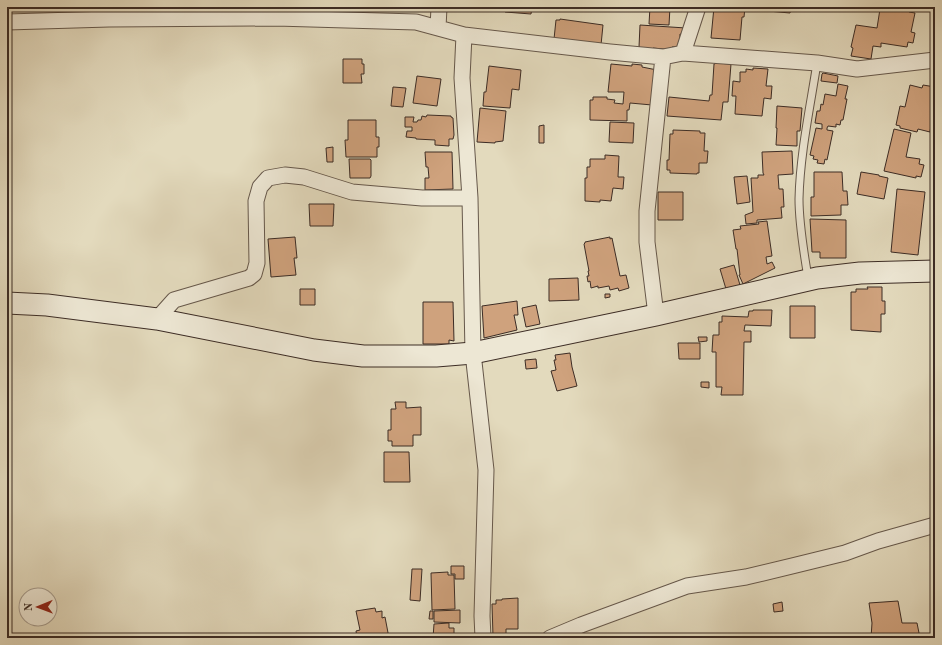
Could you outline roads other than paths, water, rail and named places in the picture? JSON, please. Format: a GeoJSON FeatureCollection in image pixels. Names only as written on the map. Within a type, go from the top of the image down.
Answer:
{"type":"FeatureCollection","features":[{"type":"Feature","properties":{"kind":"street"},"geometry":{"type":"LineString","coordinates":[[438,28],[439,7]]}},
{"type":"Feature","properties":{"kind":"street"},"geometry":{"type":"LineString","coordinates":[[683,53],[698,7]]}},
{"type":"Feature","properties":{"kind":"street"},"geometry":{"type":"LineString","coordinates":[[7,22],[109,19],[276,18],[416,22],[464,34],[663,57],[683,53],[817,63],[857,69],[935,60]]}},
{"type":"Feature","properties":{"kind":"street"},"geometry":{"type":"LineString","coordinates":[[464,34],[462,78],[470,198],[473,353],[486,470],[482,616],[483,638]]}},
{"type":"Feature","properties":{"kind":"street"},"geometry":{"type":"LineString","coordinates":[[656,316],[647,242],[647,211],[663,57]]}},
{"type":"Feature","properties":{"kind":"street"},"geometry":{"type":"LineString","coordinates":[[157,319],[174,300],[249,278],[254,274],[257,263],[256,201],[260,187],[268,178],[285,175],[304,177],[352,192],[422,198],[470,198]]}},
{"type":"Feature","properties":{"kind":"street"},"geometry":{"type":"LineString","coordinates":[[7,303],[47,305],[157,319],[314,350],[363,356],[436,356],[473,353],[656,316],[808,280],[860,272],[935,271]]}},
{"type":"Feature","properties":{"kind":"street"},"geometry":{"type":"LineString","coordinates":[[550,638],[687,586],[746,577],[845,553],[878,541],[935,525]]}},
{"type":"Feature","properties":{"kind":"lane"},"geometry":{"type":"LineString","coordinates":[[808,280],[801,230],[799,200],[802,167],[817,63]]}}]}
